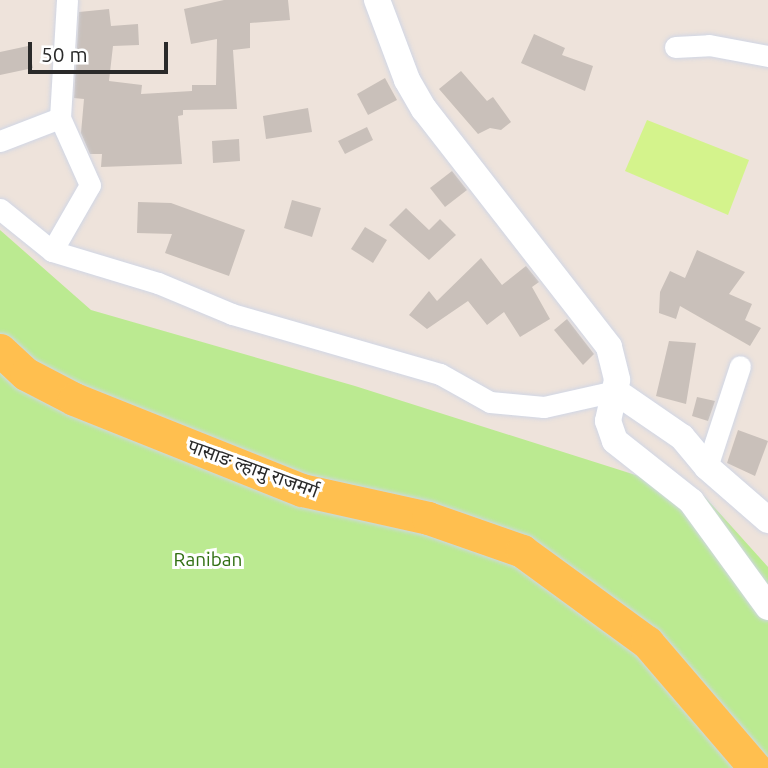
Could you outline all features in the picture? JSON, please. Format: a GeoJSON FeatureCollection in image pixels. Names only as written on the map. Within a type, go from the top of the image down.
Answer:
{"type":"FeatureCollection","features":[{"type":"Feature","properties":{"kind":"main road","name":"पासाङ ल्हामु राजमर्ग"},"geometry":{"type":"LineString","coordinates":[[0,350],[26,374],[74,399],[213,456],[302,490],[428,518],[522,551],[647,642],[755,768]]}},
{"type":"Feature","properties":{"kind":"street"},"geometry":{"type":"LineString","coordinates":[[52,251],[90,185],[60,118],[67,0]]}},
{"type":"Feature","properties":{"kind":"street"},"geometry":{"type":"LineString","coordinates":[[377,0],[407,80],[425,109],[609,347],[617,368],[608,421],[615,441],[691,501],[768,607]]}},
{"type":"Feature","properties":{"kind":"street"},"geometry":{"type":"LineString","coordinates":[[675,47],[709,45],[768,57]]}},
{"type":"Feature","properties":{"kind":"street"},"geometry":{"type":"LineString","coordinates":[[0,141],[60,118]]}},
{"type":"Feature","properties":{"kind":"street"},"geometry":{"type":"LineString","coordinates":[[0,209],[52,251],[158,283],[232,314],[440,374],[490,402],[544,407],[615,391],[682,437],[707,467],[768,520]]}},
{"type":"Feature","properties":{"kind":"street"},"geometry":{"type":"LineString","coordinates":[[707,467],[740,366]]}},
{"type":"Feature","properties":{"kind":"green space"},"geometry":{"type":"Polygon","coordinates":[[[647,120],[749,160],[728,215],[625,171],[647,120]]]}},
{"type":"Feature","properties":{"kind":"green space","name":"Raniban"},"geometry":{"type":"Polygon","coordinates":[[[0,230],[91,310],[355,386],[705,497],[768,567],[768,768],[0,768],[0,230]]]}},
{"type":"Feature","properties":{"kind":"building"},"geometry":{"type":"Polygon","coordinates":[[[224,0],[288,0],[290,20],[250,23],[250,48],[233,50],[237,109],[183,110],[183,115],[178,116],[182,164],[101,167],[102,154],[90,154],[81,133],[84,99],[74,98],[79,12],[109,9],[111,26],[138,24],[139,45],[113,46],[109,81],[142,85],[141,94],[192,91],[192,85],[216,85],[217,39],[191,44],[184,9],[224,0]]]}},
{"type":"Feature","properties":{"kind":"building"},"geometry":{"type":"Polygon","coordinates":[[[534,34],[565,48],[562,55],[593,66],[585,91],[521,63],[534,34]]]}},
{"type":"Feature","properties":{"kind":"building"},"geometry":{"type":"Polygon","coordinates":[[[28,46],[33,68],[0,75],[0,52],[28,46]]]}},
{"type":"Feature","properties":{"kind":"building"},"geometry":{"type":"Polygon","coordinates":[[[461,71],[487,101],[493,97],[511,122],[501,130],[490,128],[478,134],[439,89],[461,71]]]}},
{"type":"Feature","properties":{"kind":"building"},"geometry":{"type":"Polygon","coordinates":[[[385,78],[397,100],[368,115],[357,94],[385,78]]]}},
{"type":"Feature","properties":{"kind":"building"},"geometry":{"type":"Polygon","coordinates":[[[308,108],[312,132],[266,139],[263,116],[308,108]]]}},
{"type":"Feature","properties":{"kind":"building"},"geometry":{"type":"Polygon","coordinates":[[[367,127],[373,140],[345,154],[338,141],[367,127]]]}},
{"type":"Feature","properties":{"kind":"building"},"geometry":{"type":"Polygon","coordinates":[[[239,139],[240,161],[213,163],[212,141],[239,139]]]}},
{"type":"Feature","properties":{"kind":"building"},"geometry":{"type":"Polygon","coordinates":[[[452,171],[467,190],[445,207],[430,188],[452,171]]]}},
{"type":"Feature","properties":{"kind":"building"},"geometry":{"type":"Polygon","coordinates":[[[292,200],[321,208],[312,237],[284,228],[292,200]]]}},
{"type":"Feature","properties":{"kind":"building"},"geometry":{"type":"Polygon","coordinates":[[[138,202],[171,203],[245,230],[229,276],[165,253],[172,234],[137,233],[138,202]]]}},
{"type":"Feature","properties":{"kind":"building"},"geometry":{"type":"Polygon","coordinates":[[[406,208],[429,230],[440,219],[456,235],[429,260],[389,225],[406,208]]]}},
{"type":"Feature","properties":{"kind":"building"},"geometry":{"type":"Polygon","coordinates":[[[365,227],[387,240],[373,263],[351,249],[365,227]]]}},
{"type":"Feature","properties":{"kind":"building"},"geometry":{"type":"Polygon","coordinates":[[[697,250],[745,272],[729,294],[752,304],[745,320],[761,328],[750,346],[680,306],[676,319],[659,313],[660,292],[670,271],[685,278],[697,250]]]}},
{"type":"Feature","properties":{"kind":"building"},"geometry":{"type":"Polygon","coordinates":[[[481,258],[502,285],[526,266],[539,282],[532,287],[550,319],[520,337],[504,312],[487,325],[468,301],[427,329],[409,315],[429,291],[437,301],[481,258]]]}},
{"type":"Feature","properties":{"kind":"building"},"geometry":{"type":"Polygon","coordinates":[[[567,319],[594,354],[583,365],[554,330],[567,319]]]}},
{"type":"Feature","properties":{"kind":"building"},"geometry":{"type":"Polygon","coordinates":[[[669,341],[696,343],[686,404],[656,396],[669,341]]]}},
{"type":"Feature","properties":{"kind":"building"},"geometry":{"type":"Polygon","coordinates":[[[697,397],[715,401],[708,421],[692,416],[697,397]]]}},
{"type":"Feature","properties":{"kind":"building"},"geometry":{"type":"Polygon","coordinates":[[[738,430],[768,441],[755,476],[727,463],[738,430]]]}}]}
